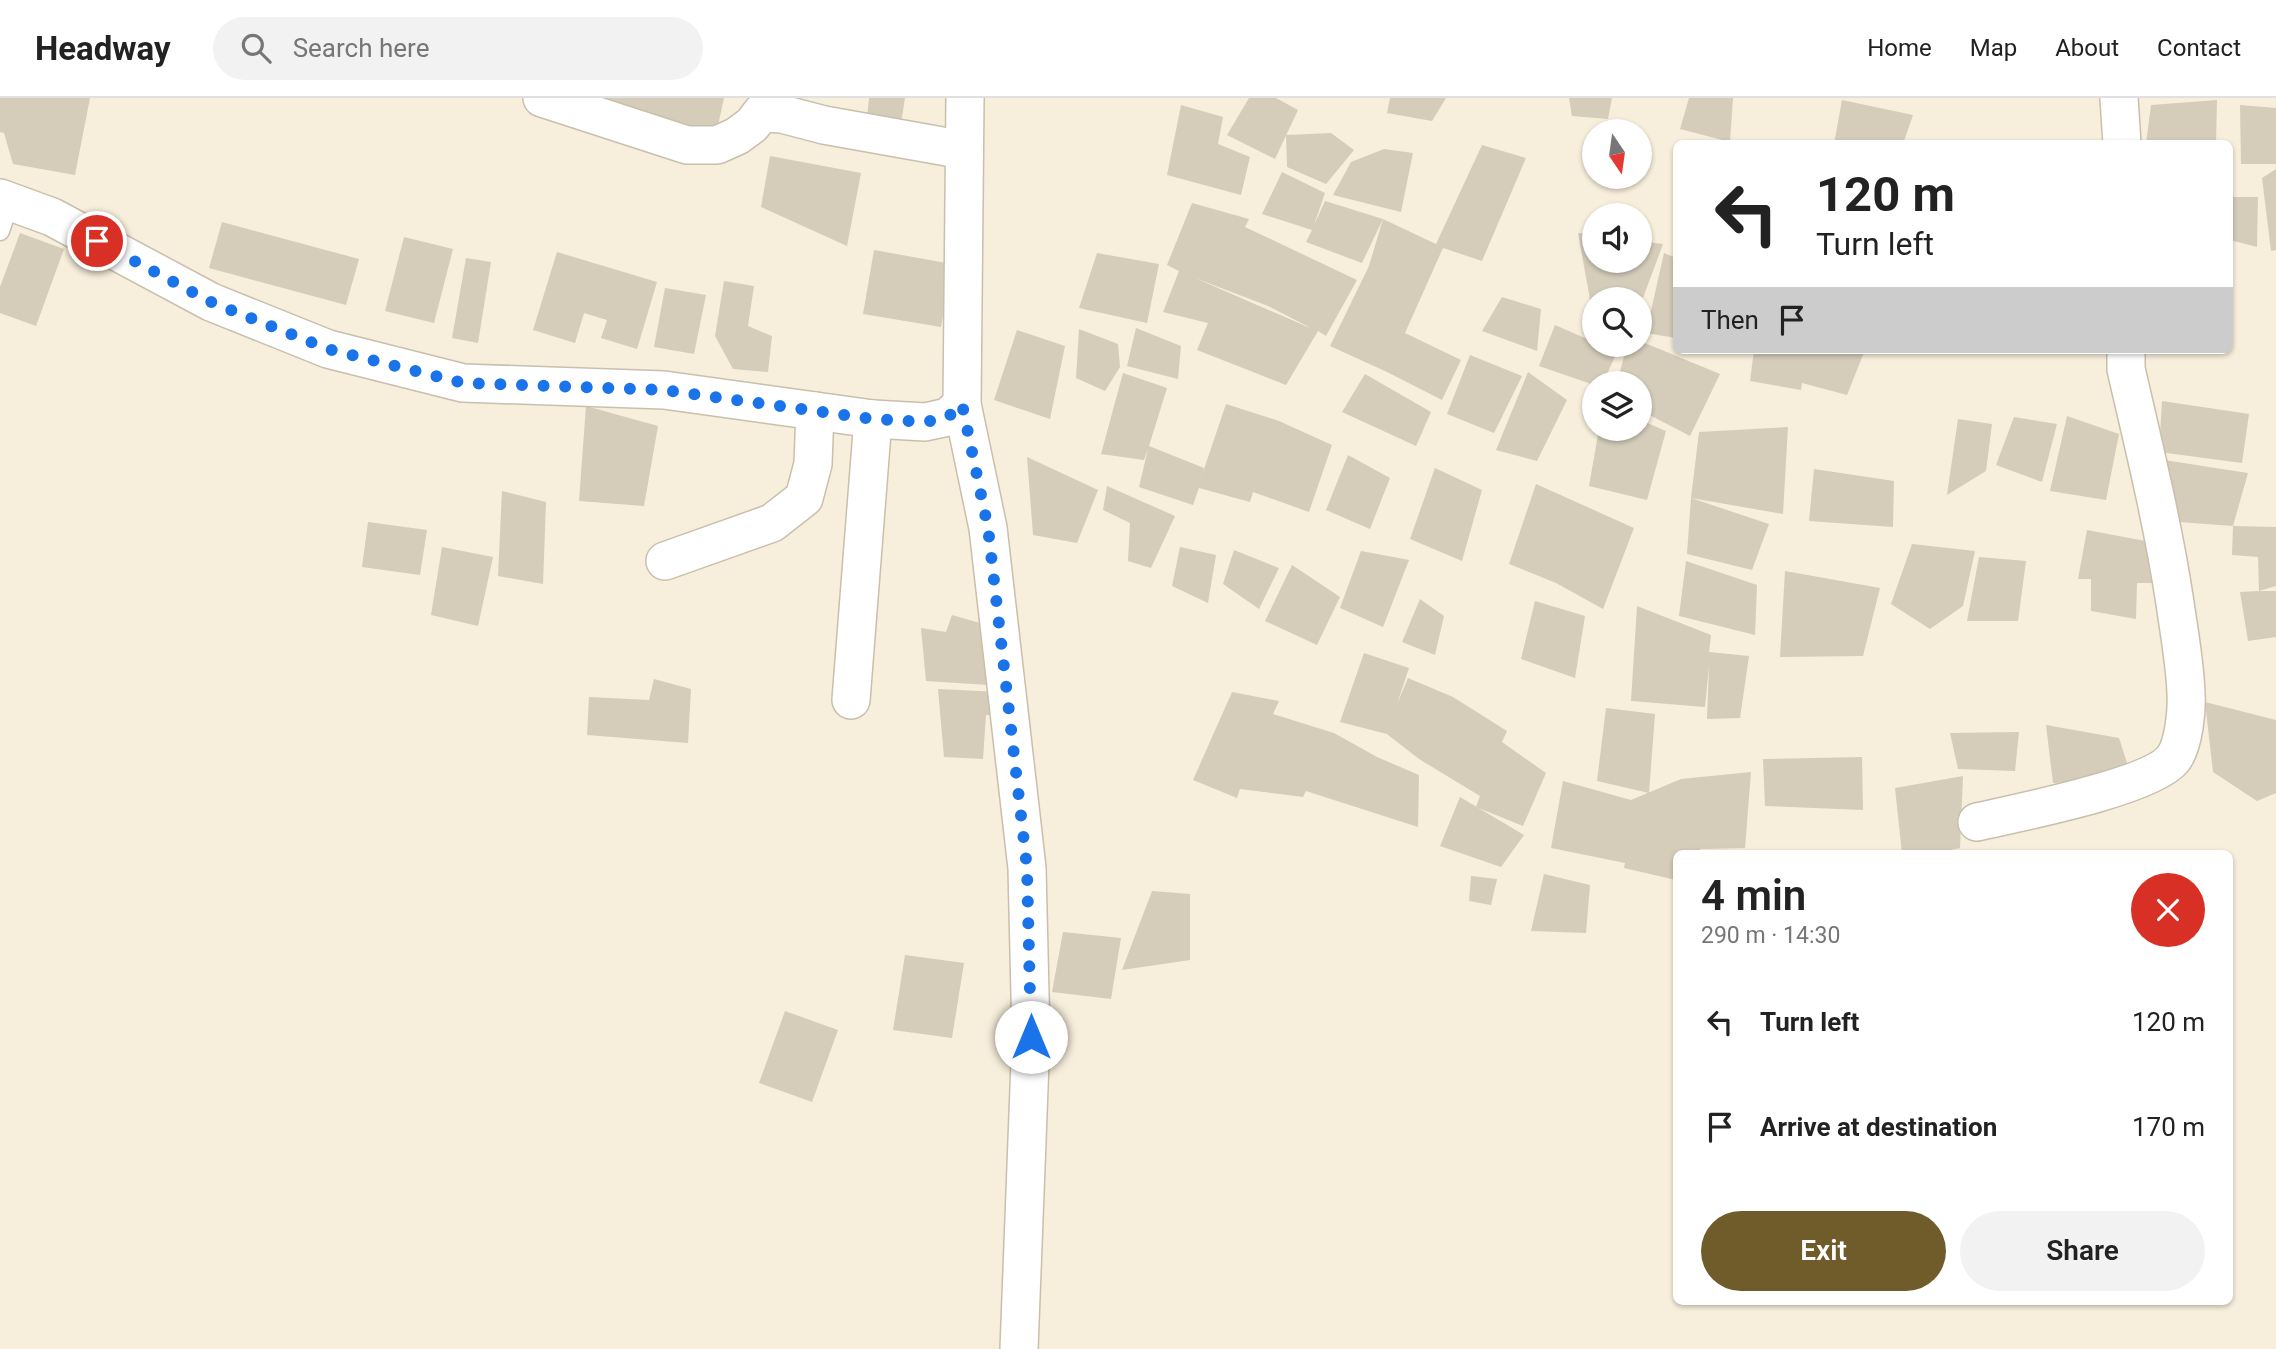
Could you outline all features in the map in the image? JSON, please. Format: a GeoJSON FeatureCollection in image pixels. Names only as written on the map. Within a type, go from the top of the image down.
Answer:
{"type":"FeatureCollection","features":[{"type":"Feature","properties":{"kind":"street"},"geometry":{"type":"LineString","coordinates":[[542,98],[687,145],[717,145],[737,136],[752,125],[761,113],[782,114],[824,125],[964,150]]}},
{"type":"Feature","properties":{"kind":"street"},"geometry":{"type":"LineString","coordinates":[[965,98],[962,404],[988,528],[1027,868],[1031,1037],[1019,1349]]}},
{"type":"Feature","properties":{"kind":"street"},"geometry":{"type":"LineString","coordinates":[[2119,98],[2122,140]]}},
{"type":"Feature","properties":{"kind":"street"},"geometry":{"type":"LineString","coordinates":[[3,210],[52,217],[211,302],[328,349],[463,383],[664,390],[873,419],[926,422],[948,417],[962,404]]}},
{"type":"Feature","properties":{"kind":"street"},"geometry":{"type":"LineString","coordinates":[[1977,822],[2122,786],[2151,774],[2172,760],[2181,741],[2186,694],[2178,623],[2165,539],[2126,369],[2126,354]]}},
{"type":"Feature","properties":{"kind":"street"},"geometry":{"type":"LineString","coordinates":[[665,561],[772,523],[803,498],[813,464],[815,411]]}},
{"type":"Feature","properties":{"kind":"street"},"geometry":{"type":"LineString","coordinates":[[851,700],[873,419]]}},
{"type":"Feature","properties":{"kind":"building"},"geometry":{"type":"Polygon","coordinates":[[[0,98],[90,98],[75,175],[13,164],[4,133],[0,132],[0,98]]]}},
{"type":"Feature","properties":{"kind":"building"},"geometry":{"type":"Polygon","coordinates":[[[599,98],[724,98],[716,135],[599,98]]]}},
{"type":"Feature","properties":{"kind":"building"},"geometry":{"type":"Polygon","coordinates":[[[869,98],[905,98],[901,123],[867,118],[869,98]]]}},
{"type":"Feature","properties":{"kind":"building"},"geometry":{"type":"Polygon","coordinates":[[[1249,98],[1276,98],[1298,110],[1275,159],[1227,135],[1249,98]]]}},
{"type":"Feature","properties":{"kind":"building"},"geometry":{"type":"Polygon","coordinates":[[[1390,98],[1446,98],[1432,121],[1387,113],[1390,98]]]}},
{"type":"Feature","properties":{"kind":"building"},"geometry":{"type":"Polygon","coordinates":[[[1569,98],[1612,98],[1608,119],[1572,116],[1569,98]]]}},
{"type":"Feature","properties":{"kind":"building"},"geometry":{"type":"Polygon","coordinates":[[[1689,98],[1733,98],[1730,140],[1680,129],[1689,98]]]}},
{"type":"Feature","properties":{"kind":"building"},"geometry":{"type":"Polygon","coordinates":[[[1842,100],[1913,115],[1904,140],[1835,140],[1842,100]]]}},
{"type":"Feature","properties":{"kind":"building"},"geometry":{"type":"Polygon","coordinates":[[[2217,100],[2216,140],[2147,140],[2151,105],[2217,100]]]}},
{"type":"Feature","properties":{"kind":"building"},"geometry":{"type":"Polygon","coordinates":[[[1181,105],[1223,117],[1218,144],[1250,157],[1241,195],[1167,175],[1181,105]]]}},
{"type":"Feature","properties":{"kind":"building"},"geometry":{"type":"Polygon","coordinates":[[[2240,105],[2276,108],[2276,164],[2241,164],[2240,105]]]}},
{"type":"Feature","properties":{"kind":"building"},"geometry":{"type":"Polygon","coordinates":[[[1331,133],[1354,150],[1326,184],[1287,167],[1286,135],[1331,133]]]}},
{"type":"Feature","properties":{"kind":"building"},"geometry":{"type":"Polygon","coordinates":[[[1482,145],[1526,158],[1482,261],[1443,248],[1405,333],[1461,360],[1442,400],[1330,346],[1369,266],[1383,219],[1436,244],[1482,145]]]}},
{"type":"Feature","properties":{"kind":"building"},"geometry":{"type":"Polygon","coordinates":[[[1384,149],[1413,153],[1401,212],[1333,195],[1351,162],[1384,149]]]}},
{"type":"Feature","properties":{"kind":"building"},"geometry":{"type":"Polygon","coordinates":[[[770,156],[861,173],[847,246],[761,207],[770,156]]]}},
{"type":"Feature","properties":{"kind":"building"},"geometry":{"type":"Polygon","coordinates":[[[2276,169],[2276,250],[2271,251],[2262,178],[2276,169]]]}},
{"type":"Feature","properties":{"kind":"building"},"geometry":{"type":"Polygon","coordinates":[[[1282,172],[1325,193],[1314,225],[1325,201],[1383,219],[1362,263],[1306,242],[1312,230],[1262,214],[1282,172]]]}},
{"type":"Feature","properties":{"kind":"building"},"geometry":{"type":"Polygon","coordinates":[[[2233,197],[2258,197],[2257,247],[2233,241],[2233,197]]]}},
{"type":"Feature","properties":{"kind":"building"},"geometry":{"type":"Polygon","coordinates":[[[1192,203],[1249,219],[1245,227],[1357,280],[1326,336],[1318,331],[1286,385],[1197,350],[1208,323],[1163,312],[1179,271],[1167,265],[1192,203]],[[1195,278],[1309,327],[1268,306],[1195,278]]]}},
{"type":"Feature","properties":{"kind":"building"},"geometry":{"type":"Polygon","coordinates":[[[222,222],[359,259],[346,305],[209,268],[222,222]]]}},
{"type":"Feature","properties":{"kind":"building"},"geometry":{"type":"Polygon","coordinates":[[[20,233],[64,249],[36,326],[0,313],[0,287],[20,233]]]}},
{"type":"Feature","properties":{"kind":"building"},"geometry":{"type":"Polygon","coordinates":[[[1578,233],[1582,234],[1582,255],[1578,233]]]}},
{"type":"Feature","properties":{"kind":"building"},"geometry":{"type":"Polygon","coordinates":[[[404,237],[453,249],[434,323],[385,311],[404,237]]]}},
{"type":"Feature","properties":{"kind":"building"},"geometry":{"type":"Polygon","coordinates":[[[1652,243],[1663,244],[1647,287],[1588,287],[1585,273],[1652,273],[1652,243]]]}},
{"type":"Feature","properties":{"kind":"building"},"geometry":{"type":"Polygon","coordinates":[[[874,250],[952,264],[941,327],[863,314],[874,250]]]}},
{"type":"Feature","properties":{"kind":"building"},"geometry":{"type":"Polygon","coordinates":[[[557,252],[657,282],[637,349],[601,338],[607,320],[584,313],[575,343],[533,330],[557,252]]]}},
{"type":"Feature","properties":{"kind":"building"},"geometry":{"type":"Polygon","coordinates":[[[1097,253],[1159,264],[1147,323],[1079,308],[1097,253]]]}},
{"type":"Feature","properties":{"kind":"building"},"geometry":{"type":"Polygon","coordinates":[[[1664,253],[1673,257],[1673,338],[1652,334],[1652,306],[1664,253]]]}},
{"type":"Feature","properties":{"kind":"building"},"geometry":{"type":"Polygon","coordinates":[[[466,258],[491,262],[478,343],[452,338],[466,258]]]}},
{"type":"Feature","properties":{"kind":"building"},"geometry":{"type":"Polygon","coordinates":[[[724,281],[754,286],[748,326],[772,336],[768,372],[733,369],[715,336],[724,281]]]}},
{"type":"Feature","properties":{"kind":"building"},"geometry":{"type":"Polygon","coordinates":[[[665,288],[706,295],[694,354],[654,347],[665,288]]]}},
{"type":"Feature","properties":{"kind":"building"},"geometry":{"type":"Polygon","coordinates":[[[1502,297],[1541,309],[1537,351],[1482,331],[1502,297]]]}},
{"type":"Feature","properties":{"kind":"building"},"geometry":{"type":"Polygon","coordinates":[[[1555,325],[1582,337],[1582,357],[1615,357],[1608,371],[1582,371],[1582,381],[1539,366],[1555,325]]]}},
{"type":"Feature","properties":{"kind":"building"},"geometry":{"type":"Polygon","coordinates":[[[1136,328],[1181,346],[1178,379],[1127,366],[1136,328]]]}},
{"type":"Feature","properties":{"kind":"building"},"geometry":{"type":"Polygon","coordinates":[[[1079,329],[1118,344],[1120,367],[1105,391],[1076,378],[1079,329]]]}},
{"type":"Feature","properties":{"kind":"building"},"geometry":{"type":"Polygon","coordinates":[[[1017,330],[1065,346],[1050,419],[994,400],[1017,330]]]}},
{"type":"Feature","properties":{"kind":"building"},"geometry":{"type":"Polygon","coordinates":[[[1652,346],[1720,374],[1690,436],[1652,416],[1652,371],[1620,371],[1624,357],[1652,357],[1652,346]]]}},
{"type":"Feature","properties":{"kind":"building"},"geometry":{"type":"Polygon","coordinates":[[[1753,354],[1863,354],[1847,395],[1802,383],[1801,390],[1750,381],[1753,354]]]}},
{"type":"Feature","properties":{"kind":"building"},"geometry":{"type":"Polygon","coordinates":[[[1470,355],[1522,376],[1494,433],[1447,414],[1470,355]]]}},
{"type":"Feature","properties":{"kind":"building"},"geometry":{"type":"Polygon","coordinates":[[[1528,372],[1567,400],[1537,461],[1496,450],[1528,372]]]}},
{"type":"Feature","properties":{"kind":"building"},"geometry":{"type":"Polygon","coordinates":[[[1123,373],[1167,388],[1149,446],[1204,468],[1201,478],[1226,404],[1279,421],[1332,445],[1309,512],[1253,492],[1250,502],[1199,488],[1193,505],[1139,487],[1148,449],[1144,460],[1101,454],[1123,373]]]}},
{"type":"Feature","properties":{"kind":"building"},"geometry":{"type":"Polygon","coordinates":[[[1365,374],[1431,412],[1416,446],[1342,412],[1365,374]]]}},
{"type":"Feature","properties":{"kind":"building"},"geometry":{"type":"Polygon","coordinates":[[[2162,401],[2249,414],[2242,463],[2159,452],[2162,401]]]}},
{"type":"Feature","properties":{"kind":"building"},"geometry":{"type":"Polygon","coordinates":[[[586,406],[658,426],[644,506],[579,501],[586,406]]]}},
{"type":"Feature","properties":{"kind":"building"},"geometry":{"type":"Polygon","coordinates":[[[2067,416],[2119,434],[2106,500],[2050,491],[2067,416]]]}},
{"type":"Feature","properties":{"kind":"building"},"geometry":{"type":"Polygon","coordinates":[[[2014,417],[2057,424],[2042,482],[1996,465],[2014,417]]]}},
{"type":"Feature","properties":{"kind":"building"},"geometry":{"type":"Polygon","coordinates":[[[1958,419],[1992,424],[1986,471],[1947,495],[1958,419]]]}},
{"type":"Feature","properties":{"kind":"building"},"geometry":{"type":"Polygon","coordinates":[[[1652,425],[1666,431],[1647,500],[1589,486],[1597,441],[1652,441],[1652,425]]]}},
{"type":"Feature","properties":{"kind":"building"},"geometry":{"type":"Polygon","coordinates":[[[1788,427],[1783,514],[1691,498],[1699,432],[1788,427]]]}},
{"type":"Feature","properties":{"kind":"building"},"geometry":{"type":"Polygon","coordinates":[[[1348,455],[1390,478],[1370,529],[1326,510],[1348,455]]]}},
{"type":"Feature","properties":{"kind":"building"},"geometry":{"type":"Polygon","coordinates":[[[1027,457],[1098,490],[1077,543],[1033,535],[1027,457]]]}},
{"type":"Feature","properties":{"kind":"building"},"geometry":{"type":"Polygon","coordinates":[[[2164,460],[2248,473],[2233,526],[2179,522],[2164,460]]]}},
{"type":"Feature","properties":{"kind":"building"},"geometry":{"type":"Polygon","coordinates":[[[1435,468],[1482,490],[1462,561],[1410,539],[1435,468]]]}},
{"type":"Feature","properties":{"kind":"building"},"geometry":{"type":"Polygon","coordinates":[[[1814,469],[1894,481],[1893,527],[1809,521],[1814,469]]]}},
{"type":"Feature","properties":{"kind":"building"},"geometry":{"type":"Polygon","coordinates":[[[1536,484],[1634,528],[1603,609],[1556,583],[1509,564],[1536,484]]]}},
{"type":"Feature","properties":{"kind":"building"},"geometry":{"type":"Polygon","coordinates":[[[1107,486],[1175,516],[1151,568],[1128,561],[1130,523],[1103,510],[1107,486]]]}},
{"type":"Feature","properties":{"kind":"building"},"geometry":{"type":"Polygon","coordinates":[[[502,491],[546,502],[543,584],[498,576],[502,491]]]}},
{"type":"Feature","properties":{"kind":"building"},"geometry":{"type":"Polygon","coordinates":[[[1691,498],[1769,524],[1752,570],[1687,554],[1691,498]]]}},
{"type":"Feature","properties":{"kind":"building"},"geometry":{"type":"Polygon","coordinates":[[[368,522],[427,530],[420,575],[362,567],[368,522]]]}},
{"type":"Feature","properties":{"kind":"building"},"geometry":{"type":"Polygon","coordinates":[[[2233,526],[2276,527],[2276,586],[2259,591],[2258,557],[2232,555],[2233,526]]]}},
{"type":"Feature","properties":{"kind":"building"},"geometry":{"type":"Polygon","coordinates":[[[2087,530],[2156,543],[2152,583],[2137,583],[2136,619],[2091,611],[2091,579],[2078,579],[2087,530]]]}},
{"type":"Feature","properties":{"kind":"building"},"geometry":{"type":"Polygon","coordinates":[[[1912,544],[1975,551],[1963,606],[1930,629],[1891,604],[1912,544]]]}},
{"type":"Feature","properties":{"kind":"building"},"geometry":{"type":"Polygon","coordinates":[[[442,547],[493,557],[478,626],[431,615],[442,547]]]}},
{"type":"Feature","properties":{"kind":"building"},"geometry":{"type":"Polygon","coordinates":[[[1180,547],[1216,555],[1208,603],[1172,586],[1180,547]]]}},
{"type":"Feature","properties":{"kind":"building"},"geometry":{"type":"Polygon","coordinates":[[[1234,550],[1279,568],[1259,609],[1223,584],[1234,550]]]}},
{"type":"Feature","properties":{"kind":"building"},"geometry":{"type":"Polygon","coordinates":[[[1361,551],[1409,560],[1383,627],[1340,608],[1361,551]]]}},
{"type":"Feature","properties":{"kind":"building"},"geometry":{"type":"Polygon","coordinates":[[[1979,557],[2026,561],[2018,621],[1967,621],[1979,557]]]}},
{"type":"Feature","properties":{"kind":"building"},"geometry":{"type":"Polygon","coordinates":[[[1686,561],[1757,585],[1755,635],[1679,616],[1686,561]]]}},
{"type":"Feature","properties":{"kind":"building"},"geometry":{"type":"Polygon","coordinates":[[[1292,565],[1340,597],[1317,645],[1265,621],[1292,565]]]}},
{"type":"Feature","properties":{"kind":"building"},"geometry":{"type":"Polygon","coordinates":[[[1785,571],[1880,588],[1863,656],[1780,657],[1785,571]]]}},
{"type":"Feature","properties":{"kind":"building"},"geometry":{"type":"Polygon","coordinates":[[[2276,591],[2276,637],[2248,641],[2240,592],[2276,591]]]}},
{"type":"Feature","properties":{"kind":"building"},"geometry":{"type":"Polygon","coordinates":[[[1420,599],[1444,616],[1435,655],[1402,642],[1420,599]]]}},
{"type":"Feature","properties":{"kind":"building"},"geometry":{"type":"Polygon","coordinates":[[[1535,601],[1585,616],[1575,678],[1521,659],[1535,601]]]}},
{"type":"Feature","properties":{"kind":"building"},"geometry":{"type":"Polygon","coordinates":[[[1637,606],[1711,635],[1709,652],[1749,656],[1740,718],[1707,719],[1709,666],[1705,707],[1631,701],[1637,606]]]}},
{"type":"Feature","properties":{"kind":"building"},"geometry":{"type":"Polygon","coordinates":[[[952,615],[987,625],[989,685],[926,681],[921,628],[946,632],[952,615]]]}},
{"type":"Feature","properties":{"kind":"building"},"geometry":{"type":"Polygon","coordinates":[[[1364,653],[1409,668],[1397,704],[1408,678],[1453,697],[1507,731],[1502,742],[1546,773],[1523,826],[1476,807],[1480,796],[1419,759],[1387,734],[1340,722],[1364,653]]]}},
{"type":"Feature","properties":{"kind":"building"},"geometry":{"type":"Polygon","coordinates":[[[654,679],[691,689],[688,743],[587,735],[589,697],[649,700],[654,679]]]}},
{"type":"Feature","properties":{"kind":"building"},"geometry":{"type":"Polygon","coordinates":[[[938,689],[1001,692],[1001,715],[986,715],[983,759],[944,757],[938,689]]]}},
{"type":"Feature","properties":{"kind":"building"},"geometry":{"type":"Polygon","coordinates":[[[1232,692],[1279,701],[1273,714],[1334,733],[1377,757],[1419,775],[1418,827],[1306,791],[1303,797],[1240,789],[1237,798],[1193,780],[1232,692]]]}},
{"type":"Feature","properties":{"kind":"building"},"geometry":{"type":"Polygon","coordinates":[[[2205,702],[2276,720],[2276,793],[2257,801],[2213,772],[2205,702]]]}},
{"type":"Feature","properties":{"kind":"building"},"geometry":{"type":"Polygon","coordinates":[[[1606,708],[1655,714],[1649,793],[1597,781],[1606,708]]]}},
{"type":"Feature","properties":{"kind":"building"},"geometry":{"type":"Polygon","coordinates":[[[2046,725],[2119,738],[2128,766],[2099,782],[2053,783],[2046,725]]]}},
{"type":"Feature","properties":{"kind":"building"},"geometry":{"type":"Polygon","coordinates":[[[2019,732],[2015,771],[1958,769],[1950,733],[2019,732]]]}},
{"type":"Feature","properties":{"kind":"building"},"geometry":{"type":"Polygon","coordinates":[[[1862,757],[1863,810],[1765,806],[1763,759],[1862,757]]]}},
{"type":"Feature","properties":{"kind":"building"},"geometry":{"type":"Polygon","coordinates":[[[1751,772],[1745,848],[1673,850],[1673,879],[1624,868],[1625,863],[1551,848],[1563,781],[1631,800],[1681,779],[1751,772]]]}},
{"type":"Feature","properties":{"kind":"building"},"geometry":{"type":"Polygon","coordinates":[[[1963,776],[1960,848],[1902,850],[1895,788],[1963,776]]]}},
{"type":"Feature","properties":{"kind":"building"},"geometry":{"type":"Polygon","coordinates":[[[1460,797],[1524,835],[1501,867],[1440,846],[1460,797]]]}},
{"type":"Feature","properties":{"kind":"building"},"geometry":{"type":"Polygon","coordinates":[[[1544,874],[1590,885],[1586,933],[1531,931],[1544,874]]]}},
{"type":"Feature","properties":{"kind":"building"},"geometry":{"type":"Polygon","coordinates":[[[1471,876],[1497,879],[1491,905],[1469,901],[1471,876]]]}},
{"type":"Feature","properties":{"kind":"building"},"geometry":{"type":"Polygon","coordinates":[[[1152,891],[1190,894],[1190,960],[1122,970],[1152,891]]]}},
{"type":"Feature","properties":{"kind":"building"},"geometry":{"type":"Polygon","coordinates":[[[1063,932],[1121,938],[1111,999],[1052,992],[1063,932]]]}},
{"type":"Feature","properties":{"kind":"building"},"geometry":{"type":"Polygon","coordinates":[[[905,955],[964,963],[952,1038],[893,1030],[905,955]]]}},
{"type":"Feature","properties":{"kind":"building"},"geometry":{"type":"Polygon","coordinates":[[[785,1011],[838,1030],[812,1102],[759,1083],[785,1011]]]}},
{"type":"Feature","properties":{"kind":"route"},"geometry":{"type":"LineString","coordinates":[[97,241],[211,302],[328,349],[463,383],[664,390],[873,419],[926,422],[948,417],[962,404],[988,528],[1027,868],[1031,1037]]}}]}
